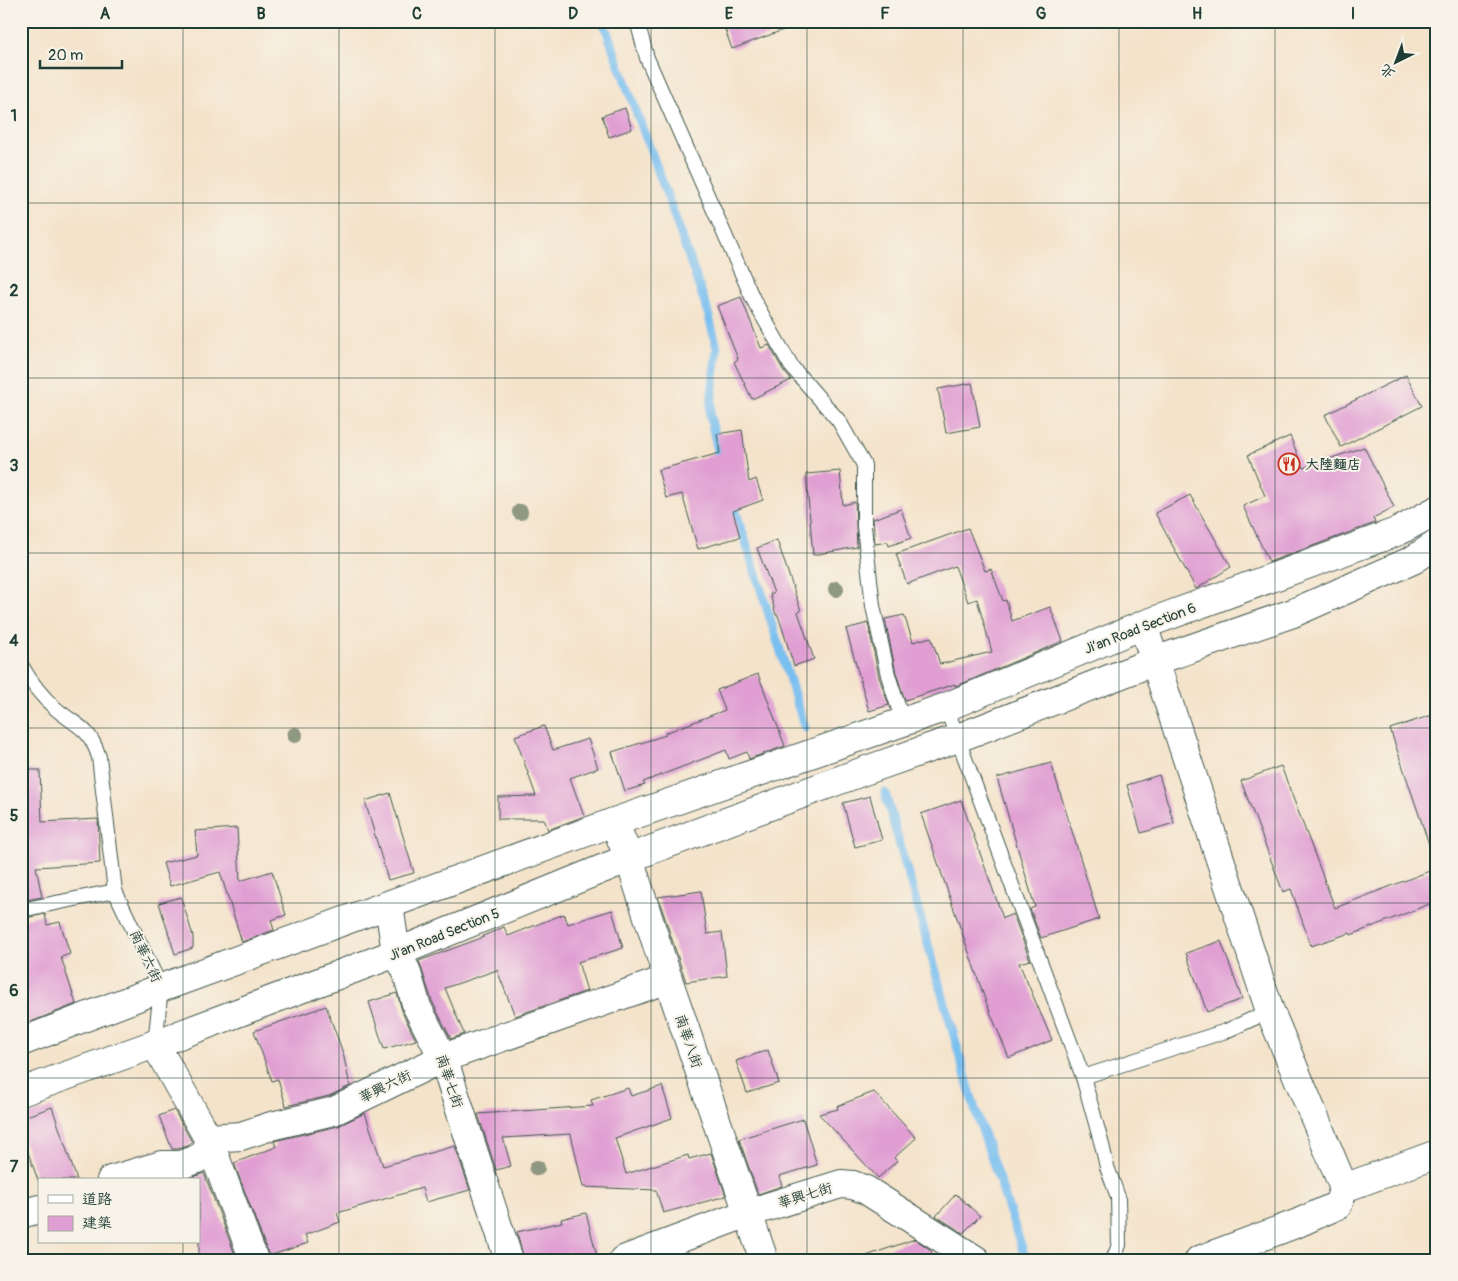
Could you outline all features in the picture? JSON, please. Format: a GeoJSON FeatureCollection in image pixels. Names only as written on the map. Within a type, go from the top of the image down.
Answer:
{"type":"FeatureCollection","features":[{"type":"Feature","properties":{"kind":"main road","name":"Ji’an Road Section 6"},"geometry":{"type":"LineString","coordinates":[[614,822],[946,707],[1144,625],[1399,531],[1437,510]]}},
{"type":"Feature","properties":{"kind":"main road"},"geometry":{"type":"LineString","coordinates":[[958,738],[1155,662],[1293,613],[1413,560],[1437,544]]}},
{"type":"Feature","properties":{"kind":"main road"},"geometry":{"type":"LineString","coordinates":[[1144,625],[1270,1011],[1344,1188],[1338,1206],[1199,1260]]}},
{"type":"Feature","properties":{"kind":"main road","name":"Ji’an Road Section 5"},"geometry":{"type":"LineString","coordinates":[[21,1092],[155,1044],[396,953],[629,858],[958,738]]}},
{"type":"Feature","properties":{"kind":"main road"},"geometry":{"type":"LineString","coordinates":[[21,1042],[161,988],[614,822]]}},
{"type":"Feature","properties":{"kind":"main road","name":"南華八街"},"geometry":{"type":"LineString","coordinates":[[614,822],[629,858],[668,979],[764,1260]]}},
{"type":"Feature","properties":{"kind":"main road","name":"南華七街"},"geometry":{"type":"LineString","coordinates":[[389,905],[396,953],[406,970],[417,1007],[443,1058],[509,1260]]}},
{"type":"Feature","properties":{"kind":"main road","name":"華興六街"},"geometry":{"type":"LineString","coordinates":[[208,1138],[241,1136],[272,1126],[334,1111],[443,1058],[668,979]]}},
{"type":"Feature","properties":{"kind":"main road"},"geometry":{"type":"LineString","coordinates":[[155,1044],[208,1138],[254,1260]]}},
{"type":"Feature","properties":{"kind":"main road"},"geometry":{"type":"LineString","coordinates":[[118,1178],[162,1165],[180,1166],[195,1160],[208,1152],[208,1138]]}},
{"type":"Feature","properties":{"kind":"main road"},"geometry":{"type":"LineString","coordinates":[[1344,1188],[1437,1154]]}},
{"type":"Feature","properties":{"kind":"main road","name":"華興七街"},"geometry":{"type":"LineString","coordinates":[[623,1260],[748,1213],[840,1184],[853,1185],[866,1190],[976,1260]]}},
{"type":"Feature","properties":{"kind":"main road"},"geometry":{"type":"LineString","coordinates":[[21,1214],[38,1209]]}},
{"type":"Feature","properties":{"kind":"lane"},"geometry":{"type":"LineString","coordinates":[[637,21],[646,58],[753,298],[791,366],[839,421],[864,465],[864,527],[873,606],[888,675],[903,722]]}},
{"type":"Feature","properties":{"kind":"lane","name":"南華六街"},"geometry":{"type":"LineString","coordinates":[[21,665],[38,692],[56,709],[84,728],[95,743],[99,757],[115,890],[161,988],[155,1044]]}},
{"type":"Feature","properties":{"kind":"lane"},"geometry":{"type":"LineString","coordinates":[[946,707],[1082,1078],[1102,1144],[1107,1167],[1118,1197],[1119,1246],[1113,1260]]}},
{"type":"Feature","properties":{"kind":"lane"},"geometry":{"type":"LineString","coordinates":[[21,910],[115,890]]}},
{"type":"Feature","properties":{"kind":"lane"},"geometry":{"type":"LineString","coordinates":[[1082,1078],[1226,1031],[1270,1011]]}},
{"type":"Feature","properties":{"kind":"building"},"geometry":{"type":"Polygon","coordinates":[[[722,21],[801,21],[802,23],[732,49],[722,21]]]}},
{"type":"Feature","properties":{"kind":"building"},"geometry":{"type":"Polygon","coordinates":[[[625,108],[632,129],[609,137],[602,116],[625,108]]]}},
{"type":"Feature","properties":{"kind":"building"},"geometry":{"type":"Polygon","coordinates":[[[741,297],[761,348],[769,345],[791,380],[752,399],[734,362],[738,359],[717,306],[741,297]]]}},
{"type":"Feature","properties":{"kind":"building"},"geometry":{"type":"Polygon","coordinates":[[[1406,375],[1422,406],[1341,447],[1325,415],[1406,375]]]}},
{"type":"Feature","properties":{"kind":"building"},"geometry":{"type":"Polygon","coordinates":[[[972,383],[980,427],[946,433],[938,389],[972,383]]]}},
{"type":"Feature","properties":{"kind":"building"},"geometry":{"type":"Polygon","coordinates":[[[742,430],[749,482],[756,479],[763,500],[733,511],[740,537],[698,549],[682,494],[666,498],[658,470],[720,453],[717,434],[742,430]]]}},
{"type":"Feature","properties":{"kind":"building"},"geometry":{"type":"Polygon","coordinates":[[[1290,436],[1303,468],[1364,447],[1394,507],[1373,518],[1375,523],[1269,562],[1243,506],[1265,496],[1248,455],[1290,436]]]}},
{"type":"Feature","properties":{"kind":"building"},"geometry":{"type":"Polygon","coordinates":[[[840,471],[843,505],[855,502],[857,547],[813,555],[806,474],[840,471]]]}},
{"type":"Feature","properties":{"kind":"building"},"geometry":{"type":"Polygon","coordinates":[[[1190,495],[1231,567],[1196,589],[1155,513],[1190,495]]]}},
{"type":"Feature","properties":{"kind":"building"},"geometry":{"type":"Polygon","coordinates":[[[901,509],[911,538],[889,546],[888,542],[875,544],[873,519],[901,509]]]}},
{"type":"Feature","properties":{"kind":"building"},"geometry":{"type":"Polygon","coordinates":[[[968,528],[985,571],[991,569],[1003,601],[1006,600],[1012,621],[1050,607],[1063,641],[959,685],[955,686],[955,684],[905,700],[896,673],[885,619],[904,615],[913,642],[931,637],[940,664],[992,652],[977,599],[968,602],[955,566],[907,584],[896,554],[968,528]]]}},
{"type":"Feature","properties":{"kind":"building"},"geometry":{"type":"Polygon","coordinates":[[[777,540],[801,611],[798,612],[814,659],[794,666],[770,594],[774,593],[757,548],[777,540]]]}},
{"type":"Feature","properties":{"kind":"building"},"geometry":{"type":"Polygon","coordinates":[[[868,623],[879,677],[889,705],[869,711],[846,629],[868,623]]]}},
{"type":"Feature","properties":{"kind":"building"},"geometry":{"type":"Polygon","coordinates":[[[758,674],[785,746],[749,759],[747,752],[729,759],[726,750],[643,782],[645,785],[625,791],[612,752],[666,735],[665,733],[725,710],[717,690],[758,674]]]}},
{"type":"Feature","properties":{"kind":"building"},"geometry":{"type":"Polygon","coordinates":[[[1432,715],[1437,728],[1437,855],[1433,856],[1390,729],[1432,715]]]}},
{"type":"Feature","properties":{"kind":"building"},"geometry":{"type":"Polygon","coordinates":[[[544,726],[553,750],[588,739],[598,768],[570,778],[584,816],[548,830],[544,819],[498,819],[498,797],[536,796],[515,736],[544,726]]]}},
{"type":"Feature","properties":{"kind":"building"},"geometry":{"type":"Polygon","coordinates":[[[1051,763],[1099,919],[1041,938],[1030,909],[1035,907],[997,778],[1051,763]]]}},
{"type":"Feature","properties":{"kind":"building"},"geometry":{"type":"Polygon","coordinates":[[[1281,766],[1335,908],[1437,868],[1437,901],[1351,935],[1350,933],[1311,946],[1291,889],[1283,892],[1241,781],[1281,766]]]}},
{"type":"Feature","properties":{"kind":"building"},"geometry":{"type":"Polygon","coordinates":[[[21,770],[40,770],[42,822],[98,819],[100,863],[36,867],[42,897],[21,901],[21,770]]]}},
{"type":"Feature","properties":{"kind":"building"},"geometry":{"type":"Polygon","coordinates":[[[1159,775],[1174,823],[1141,833],[1127,785],[1159,775]]]}},
{"type":"Feature","properties":{"kind":"building"},"geometry":{"type":"Polygon","coordinates":[[[390,793],[414,873],[388,880],[365,801],[390,793]]]}},
{"type":"Feature","properties":{"kind":"building"},"geometry":{"type":"Polygon","coordinates":[[[870,796],[882,840],[855,847],[843,803],[870,796]]]}},
{"type":"Feature","properties":{"kind":"building"},"geometry":{"type":"Polygon","coordinates":[[[961,800],[1003,918],[1013,914],[1030,960],[1019,963],[1052,1040],[1009,1058],[986,1002],[921,814],[961,800]]]}},
{"type":"Feature","properties":{"kind":"building"},"geometry":{"type":"Polygon","coordinates":[[[237,828],[240,881],[272,871],[286,915],[271,920],[274,930],[242,942],[220,872],[170,886],[163,863],[197,855],[195,831],[237,828]]]}},
{"type":"Feature","properties":{"kind":"building"},"geometry":{"type":"Polygon","coordinates":[[[701,891],[707,934],[722,932],[727,976],[686,982],[658,897],[701,891]]]}},
{"type":"Feature","properties":{"kind":"building"},"geometry":{"type":"Polygon","coordinates":[[[181,897],[193,936],[193,948],[175,954],[159,903],[181,897]]]}},
{"type":"Feature","properties":{"kind":"building"},"geometry":{"type":"Polygon","coordinates":[[[612,910],[623,948],[578,962],[587,991],[515,1016],[497,970],[445,988],[464,1034],[451,1039],[432,1001],[419,961],[484,937],[504,927],[508,936],[564,914],[568,924],[612,910]]]}},
{"type":"Feature","properties":{"kind":"building"},"geometry":{"type":"Polygon","coordinates":[[[45,914],[47,925],[60,922],[70,954],[61,957],[76,1004],[28,1023],[21,1001],[21,919],[45,914]]]}},
{"type":"Feature","properties":{"kind":"building"},"geometry":{"type":"Polygon","coordinates":[[[1221,941],[1242,999],[1207,1012],[1186,953],[1221,941]]]}},
{"type":"Feature","properties":{"kind":"building"},"geometry":{"type":"Polygon","coordinates":[[[397,993],[403,1014],[416,1040],[384,1049],[369,1002],[397,993]]]}},
{"type":"Feature","properties":{"kind":"building"},"geometry":{"type":"Polygon","coordinates":[[[326,1006],[343,1053],[350,1086],[329,1096],[286,1106],[278,1079],[272,1081],[254,1031],[326,1006]]]}},
{"type":"Feature","properties":{"kind":"building"},"geometry":{"type":"Polygon","coordinates":[[[768,1050],[779,1083],[747,1093],[736,1061],[768,1050]]]}},
{"type":"Feature","properties":{"kind":"building"},"geometry":{"type":"Polygon","coordinates":[[[662,1086],[672,1118],[615,1138],[626,1174],[688,1155],[689,1159],[711,1153],[726,1196],[663,1213],[656,1190],[583,1187],[571,1134],[503,1138],[511,1166],[496,1170],[478,1114],[593,1106],[591,1100],[628,1088],[631,1096],[662,1086]]]}},
{"type":"Feature","properties":{"kind":"building"},"geometry":{"type":"Polygon","coordinates":[[[874,1092],[916,1138],[894,1158],[897,1161],[878,1178],[819,1114],[838,1109],[837,1106],[874,1092]]]}},
{"type":"Feature","properties":{"kind":"building"},"geometry":{"type":"Polygon","coordinates":[[[52,1107],[76,1178],[38,1178],[38,1180],[21,1133],[21,1118],[52,1107]]]}},
{"type":"Feature","properties":{"kind":"building"},"geometry":{"type":"Polygon","coordinates":[[[174,1110],[192,1142],[188,1146],[177,1149],[172,1149],[159,1116],[174,1110]]]}},
{"type":"Feature","properties":{"kind":"building"},"geometry":{"type":"Polygon","coordinates":[[[365,1113],[383,1166],[455,1146],[470,1190],[426,1202],[422,1188],[337,1213],[340,1222],[305,1235],[308,1243],[269,1256],[234,1163],[276,1147],[274,1141],[338,1126],[365,1113]]]}},
{"type":"Feature","properties":{"kind":"building"},"geometry":{"type":"Polygon","coordinates":[[[803,1119],[817,1165],[779,1176],[782,1186],[758,1194],[739,1139],[803,1119]]]}},
{"type":"Feature","properties":{"kind":"building"},"geometry":{"type":"Polygon","coordinates":[[[204,1173],[237,1260],[199,1260],[200,1178],[190,1178],[204,1173]]]}},
{"type":"Feature","properties":{"kind":"building"},"geometry":{"type":"Polygon","coordinates":[[[956,1194],[980,1216],[963,1233],[936,1216],[956,1194]]]}},
{"type":"Feature","properties":{"kind":"building"},"geometry":{"type":"Polygon","coordinates":[[[586,1213],[598,1260],[571,1260],[570,1252],[535,1260],[524,1260],[517,1232],[562,1222],[561,1219],[586,1213]]]}},
{"type":"Feature","properties":{"kind":"building"},"geometry":{"type":"Polygon","coordinates":[[[915,1239],[931,1250],[934,1260],[866,1260],[866,1256],[915,1239]]]}},
{"type":"Feature","properties":{"kind":"waterway"},"geometry":{"type":"LineString","coordinates":[[603,21],[707,309],[717,348],[710,415],[721,465]]}},
{"type":"Feature","properties":{"kind":"waterway"},"geometry":{"type":"LineString","coordinates":[[732,499],[805,728]]}},
{"type":"Feature","properties":{"kind":"waterway"},"geometry":{"type":"LineString","coordinates":[[885,793],[974,1106],[1026,1260]]}},
{"type":"Feature","properties":{"kind":"place","name":"大陸麵店"},"geometry":{"type":"Point","coordinates":[1289,464]}}]}
